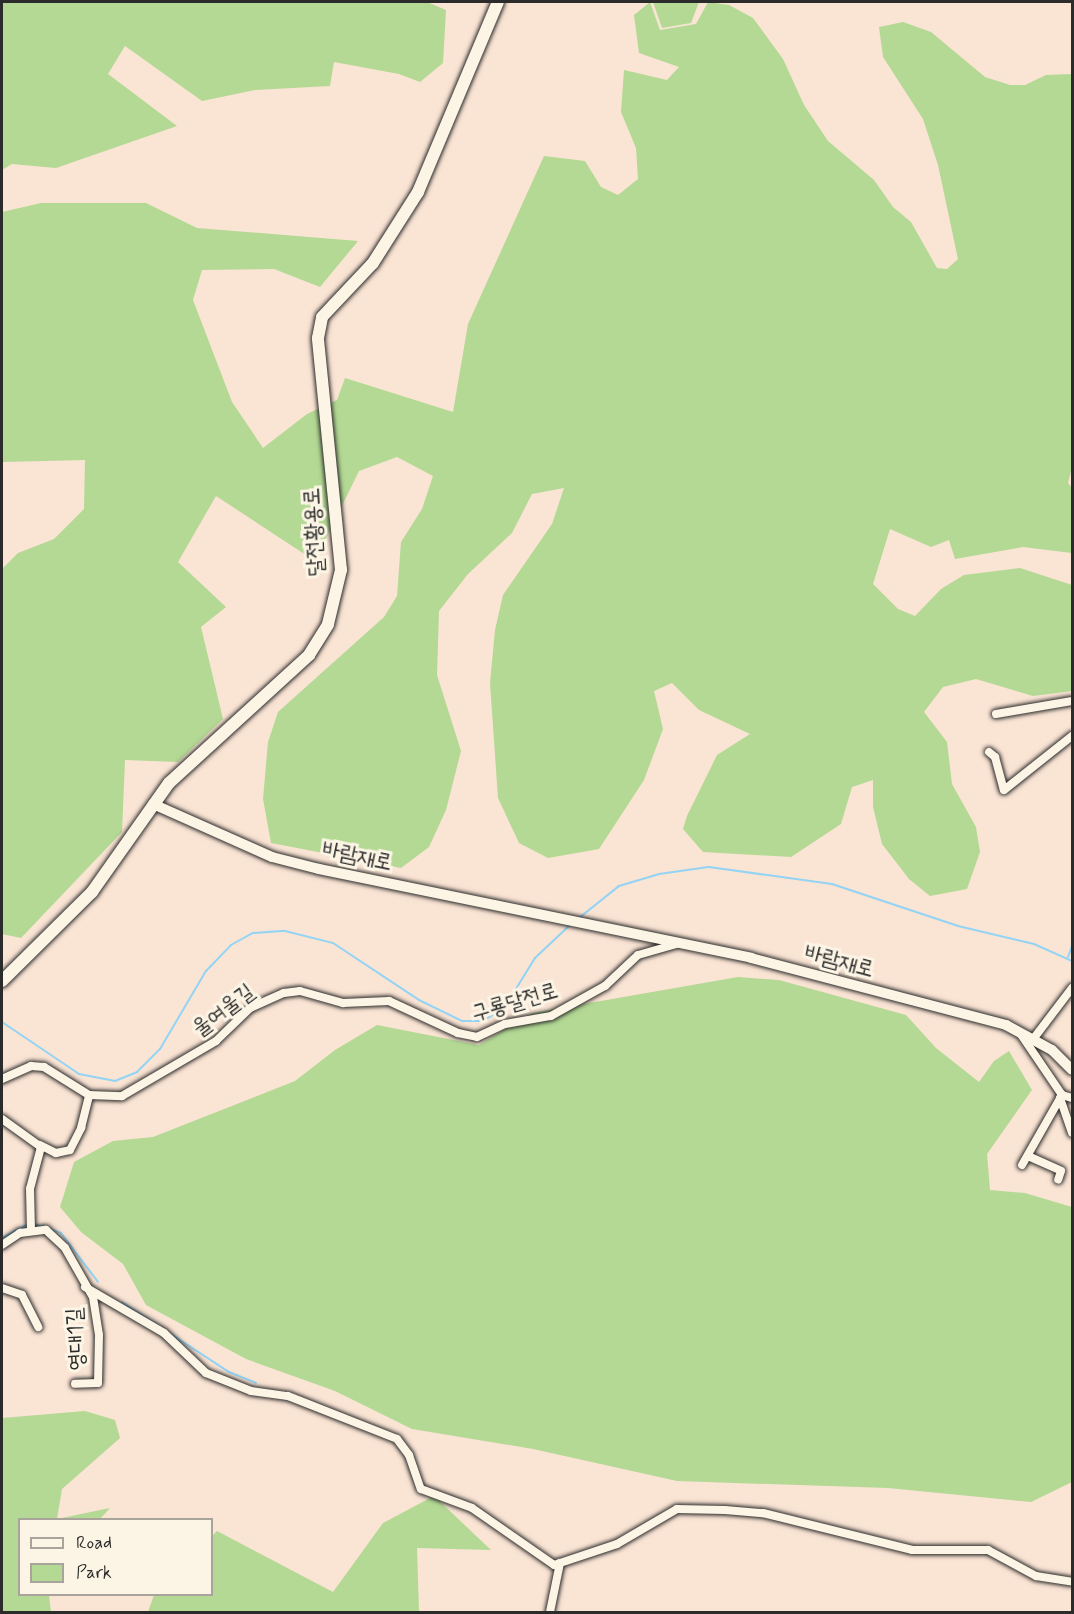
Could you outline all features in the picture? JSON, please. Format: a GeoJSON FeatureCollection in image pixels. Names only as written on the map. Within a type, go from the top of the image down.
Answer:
{"type":"FeatureCollection","features":[{"type":"Feature","properties":{"kind":"main road","name":"달전황용로"},"geometry":{"type":"LineString","coordinates":[[2,981],[92,892],[169,783],[309,656],[328,624],[341,570],[318,338],[322,317],[373,263],[418,192],[498,2]]}},
{"type":"Feature","properties":{"kind":"street"},"geometry":{"type":"LineString","coordinates":[[996,714],[1072,701]]}},
{"type":"Feature","properties":{"kind":"street"},"geometry":{"type":"LineString","coordinates":[[989,752],[995,757],[1005,790],[1072,736]]}},
{"type":"Feature","properties":{"kind":"street","name":"바람재로"},"geometry":{"type":"LineString","coordinates":[[153,804],[272,856],[562,921],[751,958],[1018,1030],[1034,1038],[1072,1071]]}},
{"type":"Feature","properties":{"kind":"street","name":"구룡달전로"},"geometry":{"type":"LineString","coordinates":[[389,1001],[477,1037],[505,1024],[551,1016],[605,986],[638,955],[676,944]]}},
{"type":"Feature","properties":{"kind":"street"},"geometry":{"type":"LineString","coordinates":[[1034,1038],[1072,988]]}},
{"type":"Feature","properties":{"kind":"street","name":"울여울길"},"geometry":{"type":"LineString","coordinates":[[89,1095],[113,1097],[135,1090],[216,1041],[250,1008],[284,993],[300,991],[343,1003],[389,1001]]}},
{"type":"Feature","properties":{"kind":"street"},"geometry":{"type":"LineString","coordinates":[[1018,1030],[1061,1096],[1072,1133]]}},
{"type":"Feature","properties":{"kind":"street"},"geometry":{"type":"LineString","coordinates":[[2,1079],[31,1066],[44,1067],[89,1095],[81,1128],[70,1150],[56,1154],[2,1119]]}},
{"type":"Feature","properties":{"kind":"street"},"geometry":{"type":"LineString","coordinates":[[1061,1096],[1072,1098]]}},
{"type":"Feature","properties":{"kind":"street"},"geometry":{"type":"LineString","coordinates":[[1022,1165],[1061,1096]]}},
{"type":"Feature","properties":{"kind":"street"},"geometry":{"type":"LineString","coordinates":[[2,1245],[31,1225],[30,1189],[40,1145]]}},
{"type":"Feature","properties":{"kind":"street"},"geometry":{"type":"LineString","coordinates":[[1028,1156],[1062,1171],[1058,1180]]}},
{"type":"Feature","properties":{"kind":"street","name":"영대1길"},"geometry":{"type":"LineString","coordinates":[[31,1225],[55,1235],[97,1308],[98,1383],[75,1384]]}},
{"type":"Feature","properties":{"kind":"street"},"geometry":{"type":"LineString","coordinates":[[86,1287],[164,1333],[206,1373],[251,1391],[288,1396],[397,1439],[409,1455],[421,1489],[471,1509],[554,1565],[617,1544],[677,1509],[725,1510],[763,1513],[912,1550],[988,1550],[1036,1576],[1072,1582]]}},
{"type":"Feature","properties":{"kind":"street","name":"영대1길"},"geometry":{"type":"LineString","coordinates":[[2,1288],[22,1295],[38,1327]]}},
{"type":"Feature","properties":{"kind":"street"},"geometry":{"type":"LineString","coordinates":[[550,1612],[560,1563]]}},
{"type":"Feature","properties":{"kind":"green space"},"geometry":{"type":"Polygon","coordinates":[[[2,2],[427,2],[446,10],[443,63],[420,82],[399,74],[334,62],[330,86],[255,90],[202,101],[125,46],[108,74],[177,126],[56,168],[12,164],[2,170],[2,2]]]}},
{"type":"Feature","properties":{"kind":"green space"},"geometry":{"type":"Polygon","coordinates":[[[650,2],[660,30],[696,24],[708,2],[729,5],[753,18],[783,59],[804,105],[828,141],[874,180],[893,207],[911,222],[937,268],[947,269],[958,259],[938,165],[923,119],[883,57],[879,27],[903,22],[931,32],[985,77],[1010,85],[1025,85],[1046,75],[1072,74],[1072,467],[1068,483],[1072,488],[1072,553],[1023,547],[955,559],[949,540],[931,547],[890,529],[873,584],[898,609],[915,616],[941,589],[964,575],[1020,568],[1072,585],[1072,691],[1033,696],[976,679],[943,687],[924,712],[947,742],[952,784],[976,827],[980,852],[967,889],[930,896],[909,879],[882,844],[873,807],[873,780],[852,787],[841,824],[791,857],[703,852],[683,829],[687,816],[717,755],[750,734],[699,710],[672,683],[654,691],[663,729],[644,780],[599,849],[548,858],[519,843],[498,798],[490,683],[495,630],[503,595],[552,524],[564,488],[532,494],[512,533],[468,574],[439,611],[437,675],[461,751],[446,810],[429,847],[401,868],[271,843],[263,799],[268,742],[278,712],[384,617],[397,596],[401,542],[422,509],[433,476],[397,457],[359,471],[315,561],[216,496],[178,562],[226,607],[201,627],[223,719],[178,762],[125,760],[122,832],[21,938],[2,934],[2,569],[18,553],[54,539],[84,509],[85,460],[2,462],[2,212],[41,203],[146,203],[197,228],[358,241],[320,287],[274,269],[202,270],[193,300],[232,402],[263,448],[307,414],[337,400],[345,378],[453,412],[468,324],[544,156],[585,161],[601,187],[618,195],[638,179],[636,148],[621,112],[624,70],[667,80],[679,67],[639,53],[634,15],[650,2]]]}},
{"type":"Feature","properties":{"kind":"green space"},"geometry":{"type":"Polygon","coordinates":[[[653,2],[699,2],[691,23],[662,28],[653,2]]]}},
{"type":"Feature","properties":{"kind":"green space"},"geometry":{"type":"Polygon","coordinates":[[[738,977],[779,980],[906,1015],[936,1048],[979,1082],[994,1061],[1009,1051],[1032,1090],[987,1154],[990,1190],[1025,1193],[1072,1207],[1072,1482],[1031,1502],[888,1488],[677,1481],[533,1449],[412,1429],[335,1391],[246,1359],[146,1305],[123,1264],[81,1232],[60,1207],[74,1162],[113,1141],[153,1137],[295,1081],[335,1050],[377,1025],[479,1045],[532,1013],[738,977]]]}},
{"type":"Feature","properties":{"kind":"green space"},"geometry":{"type":"Polygon","coordinates":[[[85,1411],[115,1420],[120,1438],[62,1489],[57,1518],[18,1518],[18,1596],[49,1596],[51,1612],[2,1612],[2,1418],[85,1411]]]}},
{"type":"Feature","properties":{"kind":"green space"},"geometry":{"type":"Polygon","coordinates":[[[434,1496],[491,1550],[417,1548],[419,1612],[148,1612],[154,1596],[213,1596],[213,1535],[217,1531],[333,1592],[383,1523],[434,1496]]]}},
{"type":"Feature","properties":{"kind":"green space"},"geometry":{"type":"Polygon","coordinates":[[[110,1508],[101,1518],[62,1518],[110,1508]]]}},
{"type":"Feature","properties":{"kind":"waterway"},"geometry":{"type":"LineString","coordinates":[[579,918],[619,886],[659,874],[709,867],[832,884],[958,926],[1034,944],[1072,961]]}},
{"type":"Feature","properties":{"kind":"waterway"},"geometry":{"type":"LineString","coordinates":[[2,1022],[79,1074],[115,1081],[137,1072],[160,1049],[206,971],[231,945],[253,933],[285,931],[333,943],[419,1000],[462,1021],[483,1021],[504,1008],[535,958],[570,925]]}},
{"type":"Feature","properties":{"kind":"waterway"},"geometry":{"type":"LineString","coordinates":[[1068,957],[1072,946]]}},
{"type":"Feature","properties":{"kind":"waterway"},"geometry":{"type":"LineString","coordinates":[[2,1238],[28,1224]]}},
{"type":"Feature","properties":{"kind":"waterway"},"geometry":{"type":"LineString","coordinates":[[34,1224],[61,1233],[98,1282]]}},
{"type":"Feature","properties":{"kind":"waterway"},"geometry":{"type":"LineString","coordinates":[[122,1302],[229,1372],[256,1383]]}}]}
